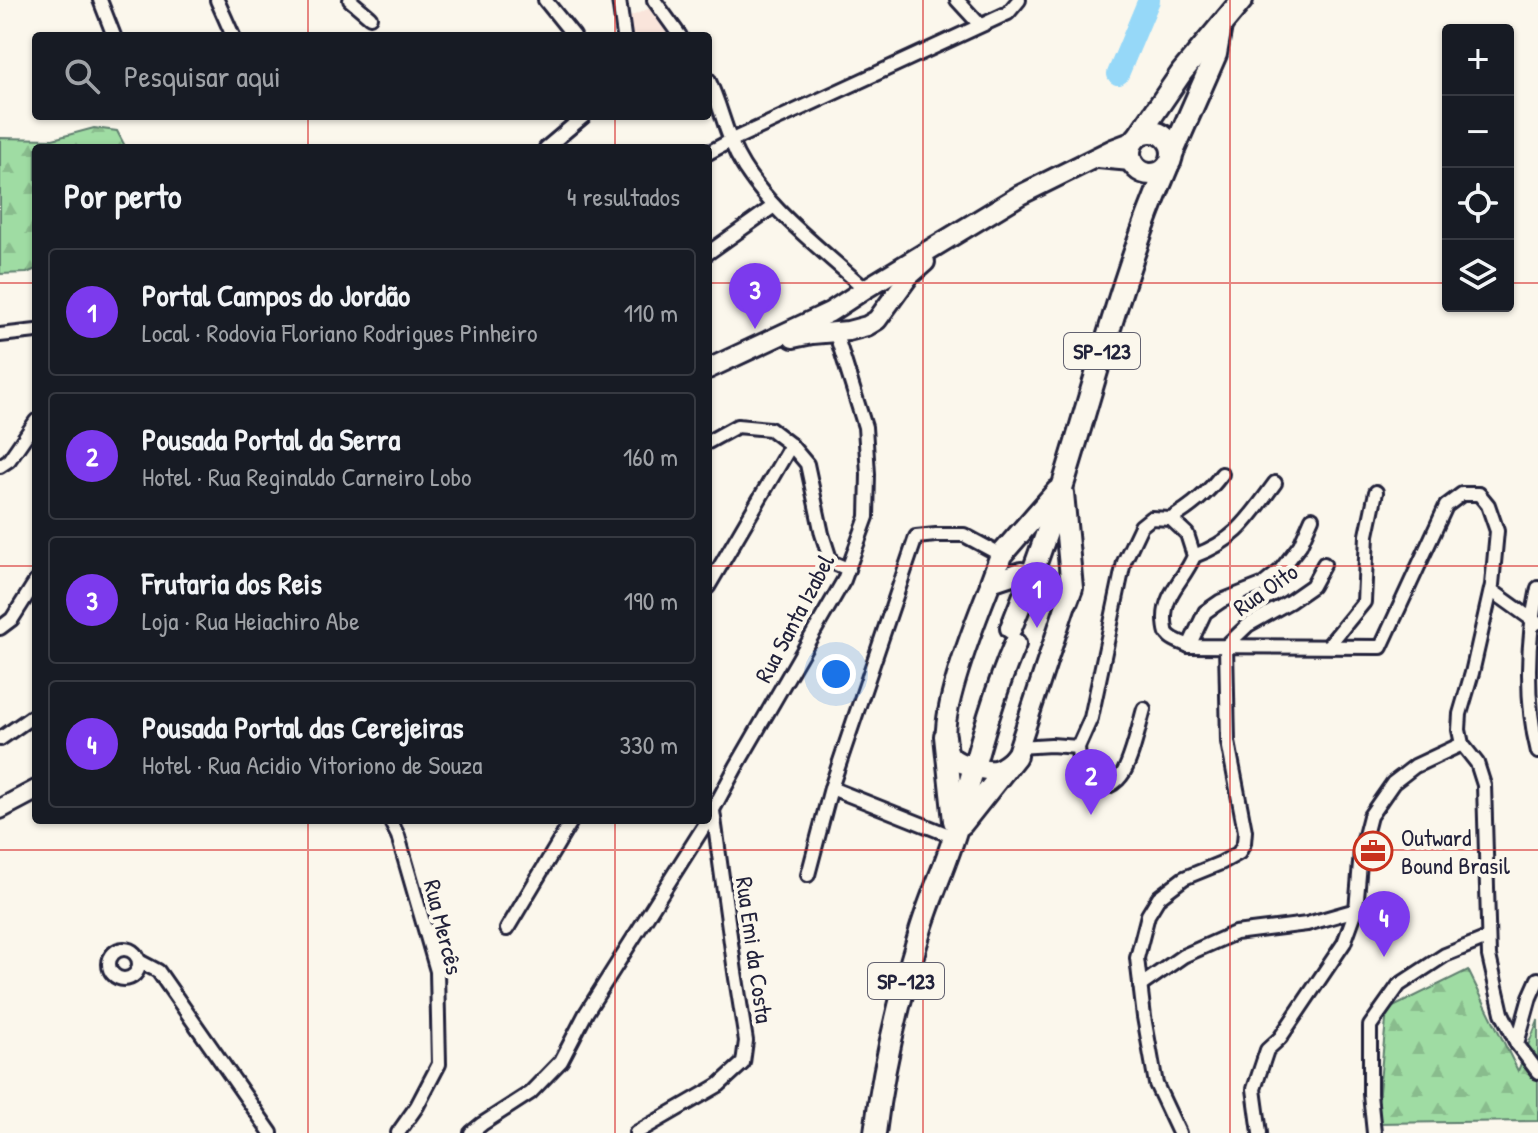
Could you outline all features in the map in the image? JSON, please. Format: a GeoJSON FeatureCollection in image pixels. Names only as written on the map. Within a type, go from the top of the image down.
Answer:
{"type":"FeatureCollection","features":[{"type":"Feature","properties":{"kind":"main road","name":"SP-123"},"geometry":{"type":"LineString","coordinates":[[1135,151],[1182,72],[1242,0]]}},
{"type":"Feature","properties":{"kind":"main road","name":"SP-123"},"geometry":{"type":"LineString","coordinates":[[875,1133],[880,1088],[919,933],[954,835],[1013,636],[1146,217],[1216,54],[1221,26]]}},
{"type":"Feature","properties":{"kind":"main road"},"geometry":{"type":"LineString","coordinates":[[1135,151],[1142,173],[1160,173],[1170,160],[1167,139],[1161,134],[1146,132],[1135,151],[1146,217]]}},
{"type":"Feature","properties":{"kind":"main road"},"geometry":{"type":"LineString","coordinates":[[991,582],[1001,555],[1062,485]]}},
{"type":"Feature","properties":{"kind":"main road"},"geometry":{"type":"LineString","coordinates":[[1062,485],[1072,588],[1067,601]]}},
{"type":"Feature","properties":{"kind":"main road"},"geometry":{"type":"LineString","coordinates":[[945,736],[954,835]]}},
{"type":"Feature","properties":{"kind":"main road"},"geometry":{"type":"LineString","coordinates":[[954,835],[1017,751]]}},
{"type":"Feature","properties":{"kind":"street"},"geometry":{"type":"LineString","coordinates":[[100,0],[112,32]]}},
{"type":"Feature","properties":{"kind":"street"},"geometry":{"type":"LineString","coordinates":[[217,0],[231,32]]}},
{"type":"Feature","properties":{"kind":"street"},"geometry":{"type":"LineString","coordinates":[[350,0],[370,17]]}},
{"type":"Feature","properties":{"kind":"street"},"geometry":{"type":"LineString","coordinates":[[545,0],[571,32]]}},
{"type":"Feature","properties":{"kind":"street"},"geometry":{"type":"LineString","coordinates":[[619,0],[623,32]]}},
{"type":"Feature","properties":{"kind":"street"},"geometry":{"type":"LineString","coordinates":[[654,0],[677,32]]}},
{"type":"Feature","properties":{"kind":"street"},"geometry":{"type":"LineString","coordinates":[[957,0],[980,25]]}},
{"type":"Feature","properties":{"kind":"street"},"geometry":{"type":"LineString","coordinates":[[712,151],[1008,13],[1019,0]]}},
{"type":"Feature","properties":{"kind":"street"},"geometry":{"type":"LineString","coordinates":[[712,89],[737,154],[757,187],[865,289],[881,299],[884,312]]}},
{"type":"Feature","properties":{"kind":"street"},"geometry":{"type":"LineString","coordinates":[[551,144],[579,120]]}},
{"type":"Feature","properties":{"kind":"street"},"geometry":{"type":"LineString","coordinates":[[712,367],[835,308],[1020,195],[1095,158],[1135,151]]}},
{"type":"Feature","properties":{"kind":"street"},"geometry":{"type":"LineString","coordinates":[[712,250],[774,206]]}},
{"type":"Feature","properties":{"kind":"street"},"geometry":{"type":"LineString","coordinates":[[759,346],[867,326],[884,312],[909,276],[949,239]]}},
{"type":"Feature","properties":{"kind":"street"},"geometry":{"type":"LineString","coordinates":[[835,308],[832,318],[835,331]]}},
{"type":"Feature","properties":{"kind":"street"},"geometry":{"type":"LineString","coordinates":[[0,335],[32,331]]}},
{"type":"Feature","properties":{"kind":"street","name":"Rua Santa Izabel"},"geometry":{"type":"LineString","coordinates":[[712,813],[844,580],[867,517],[865,427],[835,331]]}},
{"type":"Feature","properties":{"kind":"street"},"geometry":{"type":"LineString","coordinates":[[712,440],[737,426],[770,429],[791,445],[807,464],[831,562],[848,569]]}},
{"type":"Feature","properties":{"kind":"street"},"geometry":{"type":"LineString","coordinates":[[0,466],[9,460],[32,427]]}},
{"type":"Feature","properties":{"kind":"street"},"geometry":{"type":"LineString","coordinates":[[712,580],[791,445]]}},
{"type":"Feature","properties":{"kind":"street"},"geometry":{"type":"LineString","coordinates":[[1144,709],[1121,778],[1102,789],[1089,791],[1081,787],[1078,747],[1091,718],[1124,562],[1141,526],[1151,518],[1171,519],[1201,499],[1222,474]]}},
{"type":"Feature","properties":{"kind":"street"},"geometry":{"type":"LineString","coordinates":[[1194,556],[1225,542],[1241,529],[1275,483]]}},
{"type":"Feature","properties":{"kind":"street"},"geometry":{"type":"LineString","coordinates":[[1328,646],[1364,602],[1367,535],[1376,492]]}},
{"type":"Feature","properties":{"kind":"street"},"geometry":{"type":"LineString","coordinates":[[1171,519],[1187,534],[1194,556],[1169,596],[1165,615],[1167,634],[1189,646],[1381,647],[1446,506],[1462,494],[1479,494],[1488,505],[1497,531],[1491,590],[1460,714],[1459,730],[1462,744],[1477,763],[1484,785],[1487,938],[1502,1013],[1517,1044],[1538,1072]]}},
{"type":"Feature","properties":{"kind":"street"},"geometry":{"type":"LineString","coordinates":[[1189,646],[1205,612],[1221,601],[1264,584],[1280,571],[1300,545],[1312,518]]}},
{"type":"Feature","properties":{"kind":"street"},"geometry":{"type":"LineString","coordinates":[[808,875],[831,788],[916,537],[964,535],[1001,555]]}},
{"type":"Feature","properties":{"kind":"street","name":"Rua Oito"},"geometry":{"type":"LineString","coordinates":[[1226,646],[1248,625],[1312,586],[1324,564]]}},
{"type":"Feature","properties":{"kind":"street"},"geometry":{"type":"LineString","coordinates":[[1021,572],[1029,585],[1058,586],[1067,601],[1017,751],[1005,766],[995,771],[983,770],[951,757],[947,748],[945,736],[952,694],[991,582],[1021,572]]}},
{"type":"Feature","properties":{"kind":"street"},"geometry":{"type":"LineString","coordinates":[[0,628],[12,619],[32,587]]}},
{"type":"Feature","properties":{"kind":"street"},"geometry":{"type":"LineString","coordinates":[[1538,588],[1529,706],[1538,752]]}},
{"type":"Feature","properties":{"kind":"street"},"geometry":{"type":"LineString","coordinates":[[1491,590],[1535,620]]}},
{"type":"Feature","properties":{"kind":"street"},"geometry":{"type":"LineString","coordinates":[[1179,1133],[1156,1084],[1137,958],[1148,915],[1159,897],[1184,878],[1239,853],[1244,843],[1245,831],[1228,742],[1226,646]]}},
{"type":"Feature","properties":{"kind":"street"},"geometry":{"type":"LineString","coordinates":[[0,739],[32,717]]}},
{"type":"Feature","properties":{"kind":"street"},"geometry":{"type":"LineString","coordinates":[[1260,1133],[1254,1089],[1267,1050],[1280,1038],[1344,943],[1356,910],[1361,851],[1370,816],[1393,783],[1415,766],[1462,744]]}},
{"type":"Feature","properties":{"kind":"street"},"geometry":{"type":"LineString","coordinates":[[1017,751],[1051,745],[1078,747]]}},
{"type":"Feature","properties":{"kind":"street"},"geometry":{"type":"LineString","coordinates":[[831,788],[954,835]]}},
{"type":"Feature","properties":{"kind":"street"},"geometry":{"type":"LineString","coordinates":[[0,809],[32,792]]}},
{"type":"Feature","properties":{"kind":"street","name":"Rua Mercês"},"geometry":{"type":"LineString","coordinates":[[392,824],[437,971],[439,1064],[417,1106],[398,1133]]}},
{"type":"Feature","properties":{"kind":"street"},"geometry":{"type":"LineString","coordinates":[[507,929],[570,824]]}},
{"type":"Feature","properties":{"kind":"street","name":"Rua Santa Izabel"},"geometry":{"type":"LineString","coordinates":[[471,1133],[530,1093],[561,1061],[586,1013],[706,824]]}},
{"type":"Feature","properties":{"kind":"street","name":"Rua Emi da Costa"},"geometry":{"type":"LineString","coordinates":[[636,1133],[719,1085],[743,1063],[746,1041],[711,824]]}},
{"type":"Feature","properties":{"kind":"street"},"geometry":{"type":"LineString","coordinates":[[1140,986],[1183,956],[1235,933],[1307,924],[1356,910]]}},
{"type":"Feature","properties":{"kind":"street"},"geometry":{"type":"LineString","coordinates":[[1374,1133],[1370,1094],[1370,1026],[1399,985],[1445,955],[1487,938]]}},
{"type":"Feature","properties":{"kind":"street"},"geometry":{"type":"LineString","coordinates":[[139,961],[158,971],[271,1133]]}},
{"type":"Feature","properties":{"kind":"street"},"geometry":{"type":"LineString","coordinates":[[1517,1044],[1538,979]]}},
{"type":"Feature","properties":{"kind":"shaded area"},"geometry":{"type":"Polygon","coordinates":[[[652,7],[666,32],[630,32],[630,17],[652,7]]]}},
{"type":"Feature","properties":{"kind":"green space"},"geometry":{"type":"Polygon","coordinates":[[[94,128],[117,131],[124,144],[32,144],[32,271],[0,274],[0,138],[53,139],[94,128]]]}},
{"type":"Feature","properties":{"kind":"green space"},"geometry":{"type":"Polygon","coordinates":[[[1468,970],[1518,1071],[1538,1020],[1538,1121],[1376,1123],[1387,1010],[1468,970]]]}},
{"type":"Feature","properties":{"kind":"waterway"},"geometry":{"type":"LineString","coordinates":[[1118,74],[1149,0]]}},
{"type":"Feature","properties":{"kind":"place","name":"Frutaria dos Reis"},"geometry":{"type":"Point","coordinates":[755,329]}},
{"type":"Feature","properties":{"kind":"place","name":"Portal Campos do Jordão"},"geometry":{"type":"Point","coordinates":[1037,628]}},
{"type":"Feature","properties":{"kind":"place","name":"Pousada Portal da Serra"},"geometry":{"type":"Point","coordinates":[1091,815]}},
{"type":"Feature","properties":{"kind":"place","name":"Outward Bound Brasil"},"geometry":{"type":"Point","coordinates":[1373,851]}},
{"type":"Feature","properties":{"kind":"place","name":"Pousada Portal das Cerejeiras"},"geometry":{"type":"Point","coordinates":[1384,957]}}]}
